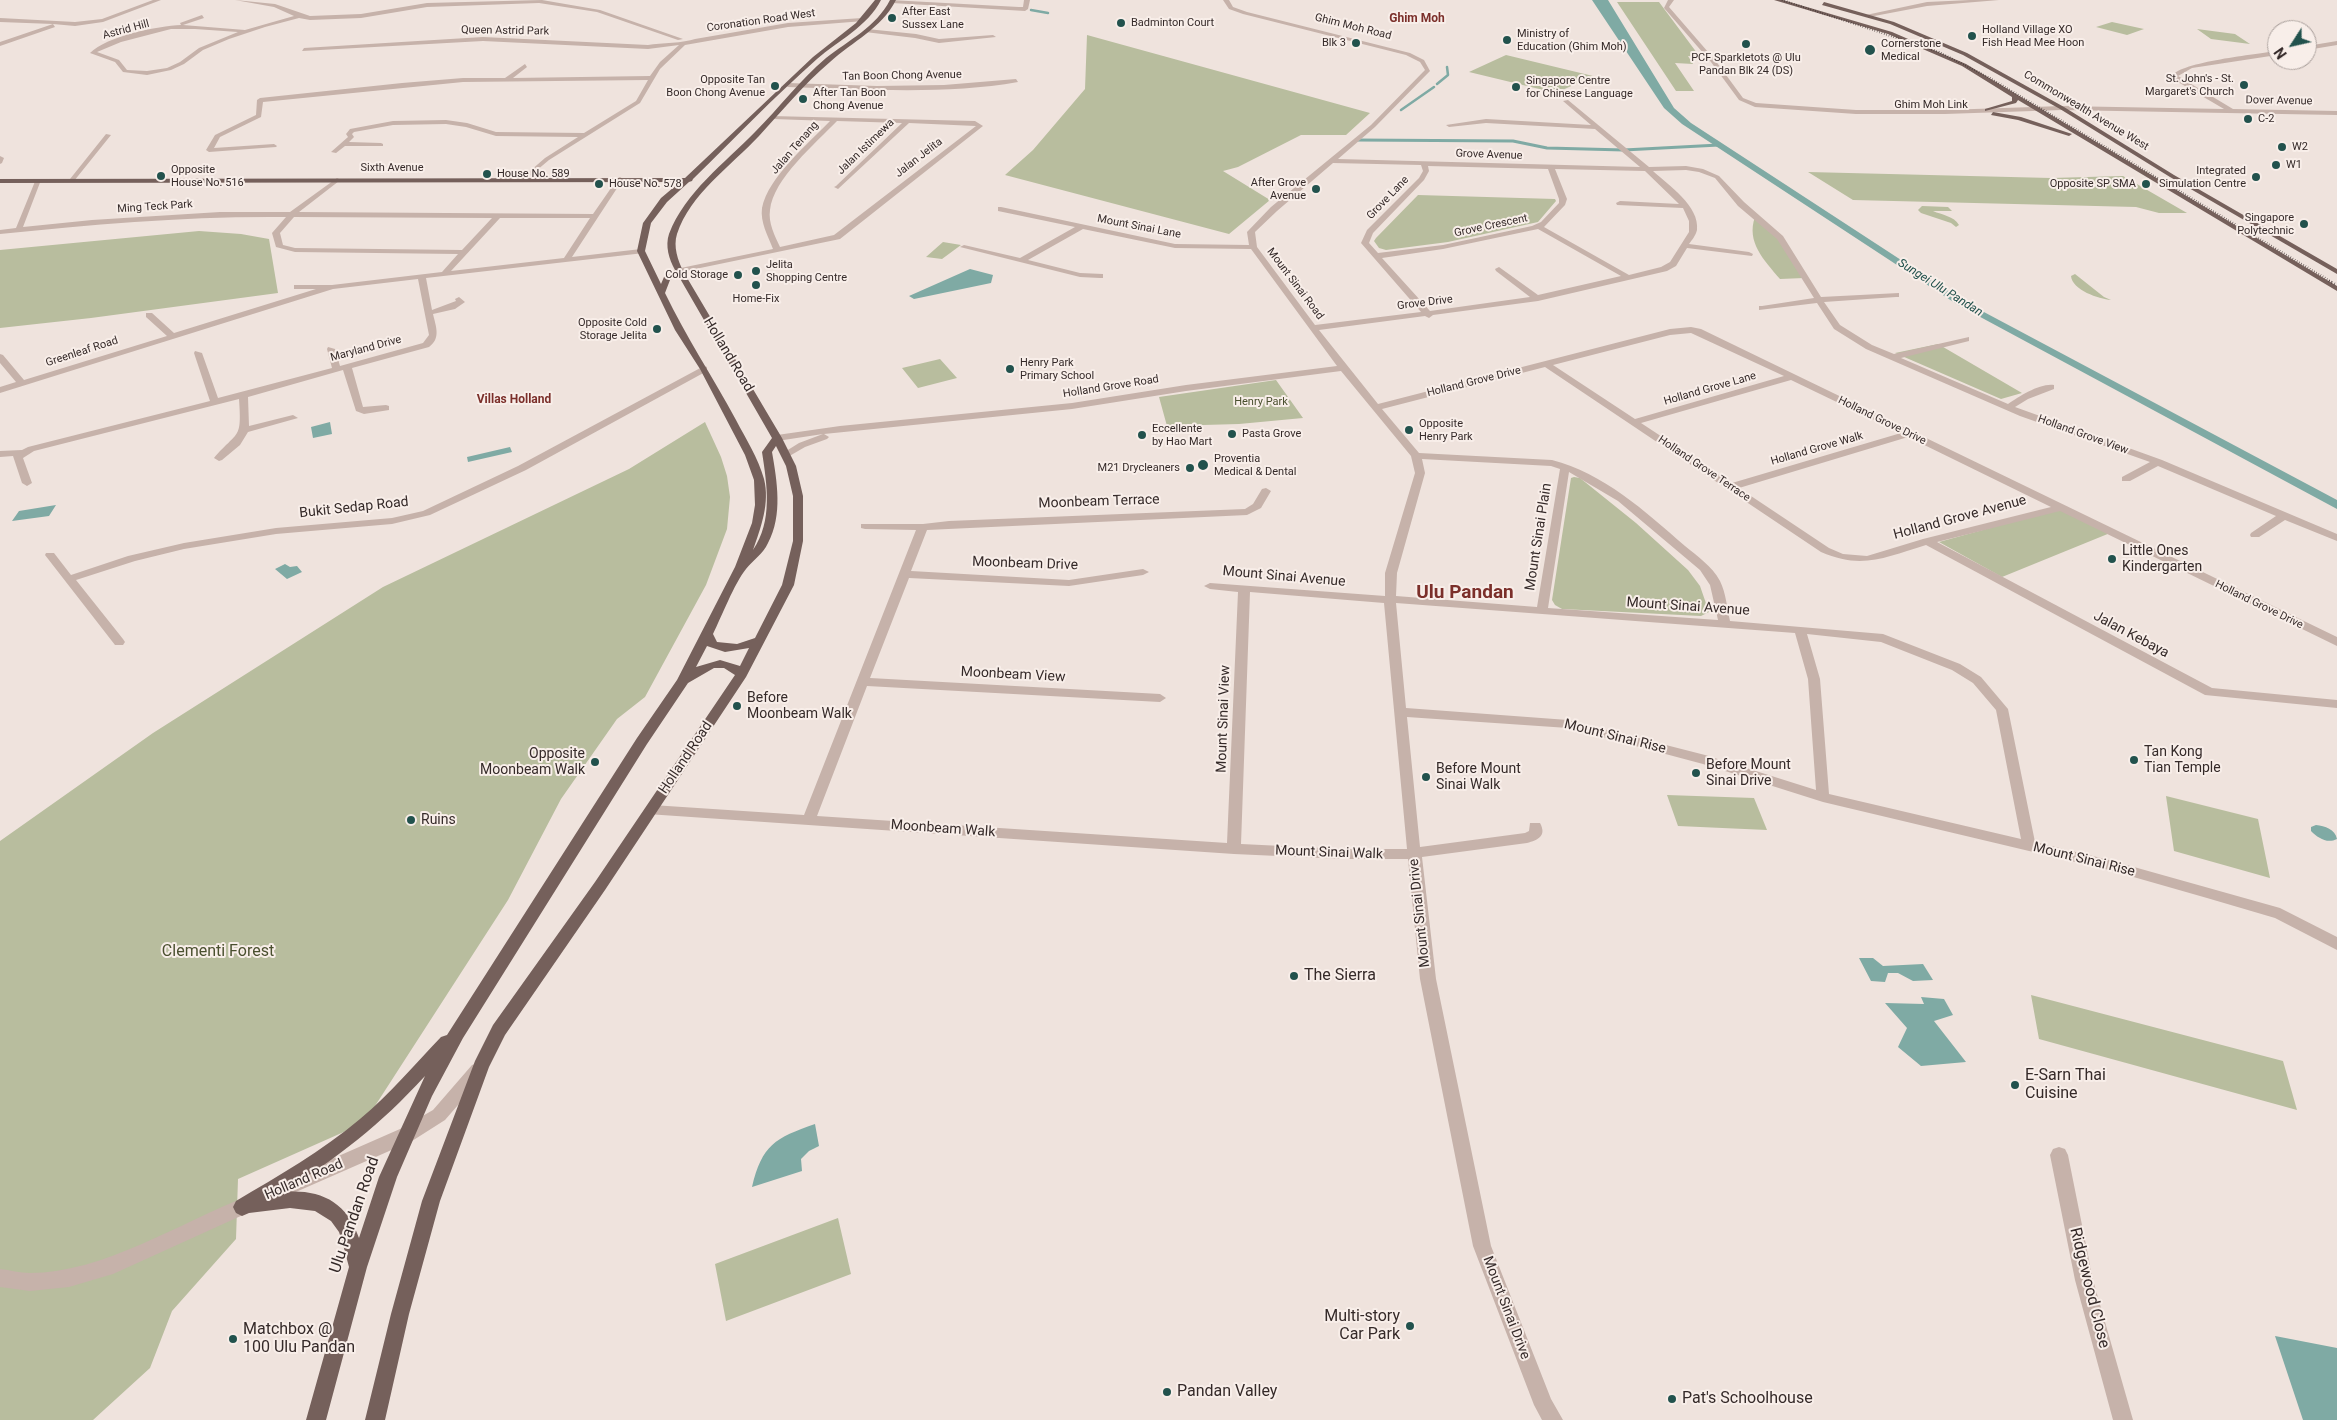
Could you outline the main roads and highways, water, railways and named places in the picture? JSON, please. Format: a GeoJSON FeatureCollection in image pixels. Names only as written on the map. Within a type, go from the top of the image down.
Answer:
{"type":"FeatureCollection","features":[{"type":"Feature","properties":{"kind":"main road"},"geometry":{"type":"LineString","coordinates":[[671,192],[687,180],[815,58],[860,22],[878,0]]}},
{"type":"Feature","properties":{"kind":"main road","name":"Holland Road"},"geometry":{"type":"LineString","coordinates":[[375,1420],[431,1201],[481,1066],[499,1030],[652,810],[742,674],[788,586],[798,541],[798,496],[786,455],[679,271],[671,251],[672,237],[678,222],[712,180],[800,86],[830,58],[867,31],[890,6],[892,0]]}},
{"type":"Feature","properties":{"kind":"main road"},"geometry":{"type":"LineString","coordinates":[[1777,0],[1834,15],[1914,42]]}},
{"type":"Feature","properties":{"kind":"main road","name":"Commonwealth Avenue West"},"geometry":{"type":"LineString","coordinates":[[1817,2],[1869,15],[1958,50],[2065,110],[2337,272]]}},
{"type":"Feature","properties":{"kind":"main road"},"geometry":{"type":"LineString","coordinates":[[1834,15],[1855,17],[1869,15],[1870,21],[1896,31],[1914,42]]}},
{"type":"Feature","properties":{"kind":"main road","name":"Commonwealth Avenue West"},"geometry":{"type":"LineString","coordinates":[[1914,42],[1964,64],[2337,289]]}},
{"type":"Feature","properties":{"kind":"main road"},"geometry":{"type":"LineString","coordinates":[[2014,94],[2016,98],[2014,102],[1990,112],[2045,125],[2104,148]]}},
{"type":"Feature","properties":{"kind":"main road"},"geometry":{"type":"LineString","coordinates":[[646,179],[666,183],[672,188],[671,192]]}},
{"type":"Feature","properties":{"kind":"main road","name":"Sixth Avenue"},"geometry":{"type":"LineString","coordinates":[[0,180],[712,180]]}},
{"type":"Feature","properties":{"kind":"main road","name":"Holland Road"},"geometry":{"type":"LineString","coordinates":[[457,1033],[642,741],[683,681],[741,567],[757,522],[760,505],[759,480],[750,455],[704,370],[679,330],[641,250],[647,222],[671,192]]}},
{"type":"Feature","properties":{"kind":"main road"},"geometry":{"type":"LineString","coordinates":[[2304,269],[2321,268],[2319,262]]}},
{"type":"Feature","properties":{"kind":"main road"},"geometry":{"type":"LineString","coordinates":[[661,293],[667,279],[679,271]]}},
{"type":"Feature","properties":{"kind":"main road"},"geometry":{"type":"LineString","coordinates":[[2337,272],[2325,276],[2325,280],[2337,289]]}},
{"type":"Feature","properties":{"kind":"main road"},"geometry":{"type":"LineString","coordinates":[[741,567],[757,554],[772,518],[774,493],[767,452],[777,438]]}},
{"type":"Feature","properties":{"kind":"main road"},"geometry":{"type":"LineString","coordinates":[[708,635],[712,645],[727,650],[760,640]]}},
{"type":"Feature","properties":{"kind":"main road"},"geometry":{"type":"LineString","coordinates":[[683,681],[712,664],[722,663],[733,666],[742,674]]}},
{"type":"Feature","properties":{"kind":"main road"},"geometry":{"type":"LineString","coordinates":[[358,1267],[345,1226],[335,1213],[314,1201],[285,1198],[242,1207],[309,1166],[355,1133],[400,1092],[457,1033]]}},
{"type":"Feature","properties":{"kind":"main road","name":"Ulu Pandan Road"},"geometry":{"type":"LineString","coordinates":[[316,1420],[358,1267],[388,1177],[425,1092],[457,1033]]}},
{"type":"Feature","properties":{"kind":"water","name":"Sungei Ulu Pandan"},"geometry":{"type":"Polygon","coordinates":[[[1592,0],[1608,0],[1674,108],[1691,123],[1967,303],[2337,500],[2337,509],[1958,305],[1682,124],[1664,108],[1592,0]]]}},
{"type":"Feature","properties":{"kind":"water"},"geometry":{"type":"Polygon","coordinates":[[[970,269],[993,275],[991,283],[914,299],[909,296],[970,269]]]}},
{"type":"Feature","properties":{"kind":"water"},"geometry":{"type":"Polygon","coordinates":[[[330,422],[332,434],[313,438],[311,427],[330,422]]]}},
{"type":"Feature","properties":{"kind":"water"},"geometry":{"type":"Polygon","coordinates":[[[510,447],[512,452],[468,462],[467,457],[510,447]]]}},
{"type":"Feature","properties":{"kind":"water"},"geometry":{"type":"Polygon","coordinates":[[[56,505],[49,516],[12,521],[19,511],[56,505]]]}},
{"type":"Feature","properties":{"kind":"water"},"geometry":{"type":"Polygon","coordinates":[[[285,564],[290,567],[297,566],[302,572],[287,579],[275,569],[285,564]]]}},
{"type":"Feature","properties":{"kind":"water"},"geometry":{"type":"Polygon","coordinates":[[[2316,825],[2332,830],[2337,839],[2326,841],[2317,836],[2311,831],[2311,827],[2316,825]]]}},
{"type":"Feature","properties":{"kind":"water"},"geometry":{"type":"Polygon","coordinates":[[[1859,958],[1873,958],[1883,966],[1923,964],[1933,980],[1913,981],[1898,973],[1888,973],[1885,982],[1871,981],[1859,958]]]}},
{"type":"Feature","properties":{"kind":"water"},"geometry":{"type":"Polygon","coordinates":[[[1921,997],[1944,999],[1953,1015],[1934,1021],[1966,1062],[1921,1066],[1898,1047],[1907,1028],[1885,1003],[1924,1004],[1921,997]]]}},
{"type":"Feature","properties":{"kind":"water"},"geometry":{"type":"Polygon","coordinates":[[[815,1124],[819,1146],[809,1151],[801,1159],[802,1171],[752,1187],[760,1161],[772,1145],[790,1134],[815,1124]]]}},
{"type":"Feature","properties":{"kind":"water"},"geometry":{"type":"Polygon","coordinates":[[[2275,1336],[2337,1348],[2337,1420],[2303,1420],[2275,1336]]]}},
{"type":"Feature","properties":{"kind":"waterway"},"geometry":{"type":"LineString","coordinates":[[1031,10],[1048,13]]}},
{"type":"Feature","properties":{"kind":"waterway"},"geometry":{"type":"LineString","coordinates":[[1437,84],[1448,75],[1447,67]]}},
{"type":"Feature","properties":{"kind":"waterway"},"geometry":{"type":"LineString","coordinates":[[1401,110],[1434,87]]}},
{"type":"Feature","properties":{"kind":"waterway"},"geometry":{"type":"LineString","coordinates":[[1356,140],[1513,141],[1547,148],[1624,150],[1719,145]]}},
{"type":"Feature","properties":{"kind":"railway"},"geometry":{"type":"LineString","coordinates":[[1782,0],[1939,52],[1990,78],[2332,282]]}},
{"type":"Feature","properties":{"kind":"railway"},"geometry":{"type":"LineString","coordinates":[[2329,281],[2337,285]]}},
{"type":"Feature","properties":{"kind":"place","name":"After East Sussex Lane"},"geometry":{"type":"Point","coordinates":[892,18]}},
{"type":"Feature","properties":{"kind":"place","name":"Badminton Court"},"geometry":{"type":"Point","coordinates":[1121,23]}},
{"type":"Feature","properties":{"kind":"place","name":"Holland Village XO Fish Head Mee Hoon"},"geometry":{"type":"Point","coordinates":[1972,36]}},
{"type":"Feature","properties":{"kind":"place","name":"Ministry of Education (Ghim Moh)"},"geometry":{"type":"Point","coordinates":[1507,40]}},
{"type":"Feature","properties":{"kind":"place","name":"Blk 3"},"geometry":{"type":"Point","coordinates":[1356,43]}},
{"type":"Feature","properties":{"kind":"place","name":"PCF Sparkletots @ Ulu Pandan Blk 24 (DS)"},"geometry":{"type":"Point","coordinates":[1746,44]}},
{"type":"Feature","properties":{"kind":"place","name":"Cornerstone Medical"},"geometry":{"type":"Point","coordinates":[1870,50]}},
{"type":"Feature","properties":{"kind":"place","name":"St. John's - St. Margaret's Church"},"geometry":{"type":"Point","coordinates":[2244,85]}},
{"type":"Feature","properties":{"kind":"place","name":"Opposite Tan Boon Chong Avenue"},"geometry":{"type":"Point","coordinates":[775,86]}},
{"type":"Feature","properties":{"kind":"place","name":"Singapore Centre for Chinese Language"},"geometry":{"type":"Point","coordinates":[1516,87]}},
{"type":"Feature","properties":{"kind":"place","name":"After Tan Boon Chong Avenue"},"geometry":{"type":"Point","coordinates":[803,99]}},
{"type":"Feature","properties":{"kind":"place","name":"C-2"},"geometry":{"type":"Point","coordinates":[2248,119]}},
{"type":"Feature","properties":{"kind":"place","name":"W2"},"geometry":{"type":"Point","coordinates":[2282,147]}},
{"type":"Feature","properties":{"kind":"place","name":"W1"},"geometry":{"type":"Point","coordinates":[2276,165]}},
{"type":"Feature","properties":{"kind":"place","name":"House No. 589"},"geometry":{"type":"Point","coordinates":[487,174]}},
{"type":"Feature","properties":{"kind":"place","name":"Opposite House No. 516"},"geometry":{"type":"Point","coordinates":[161,176]}},
{"type":"Feature","properties":{"kind":"place","name":"Integrated Simulation Centre"},"geometry":{"type":"Point","coordinates":[2256,177]}},
{"type":"Feature","properties":{"kind":"place","name":"House No. 578"},"geometry":{"type":"Point","coordinates":[599,184]}},
{"type":"Feature","properties":{"kind":"place","name":"Opposite SP SMA"},"geometry":{"type":"Point","coordinates":[2146,184]}},
{"type":"Feature","properties":{"kind":"place","name":"After Grove Avenue"},"geometry":{"type":"Point","coordinates":[1316,189]}},
{"type":"Feature","properties":{"kind":"place","name":"Singapore Polytechnic"},"geometry":{"type":"Point","coordinates":[2304,224]}},
{"type":"Feature","properties":{"kind":"place","name":"Jelita Shopping Centre"},"geometry":{"type":"Point","coordinates":[756,271]}},
{"type":"Feature","properties":{"kind":"place","name":"Cold Storage"},"geometry":{"type":"Point","coordinates":[738,275]}},
{"type":"Feature","properties":{"kind":"place","name":"Home-Fix"},"geometry":{"type":"Point","coordinates":[756,285]}},
{"type":"Feature","properties":{"kind":"place","name":"Opposite Cold Storage Jelita"},"geometry":{"type":"Point","coordinates":[657,329]}},
{"type":"Feature","properties":{"kind":"place","name":"Henry Park Primary School"},"geometry":{"type":"Point","coordinates":[1010,369]}},
{"type":"Feature","properties":{"kind":"place","name":"Opposite Henry Park"},"geometry":{"type":"Point","coordinates":[1409,430]}},
{"type":"Feature","properties":{"kind":"place","name":"Pasta Grove"},"geometry":{"type":"Point","coordinates":[1232,434]}},
{"type":"Feature","properties":{"kind":"place","name":"Eccellente by Hao Mart"},"geometry":{"type":"Point","coordinates":[1142,435]}},
{"type":"Feature","properties":{"kind":"place","name":"Proventia Medical & Dental"},"geometry":{"type":"Point","coordinates":[1203,465]}},
{"type":"Feature","properties":{"kind":"place","name":"M21 Drycleaners"},"geometry":{"type":"Point","coordinates":[1190,468]}},
{"type":"Feature","properties":{"kind":"place","name":"Little Ones Kindergarten"},"geometry":{"type":"Point","coordinates":[2112,559]}},
{"type":"Feature","properties":{"kind":"place","name":"Before Moonbeam Walk"},"geometry":{"type":"Point","coordinates":[737,706]}},
{"type":"Feature","properties":{"kind":"place","name":"Tan Kong Tian Temple"},"geometry":{"type":"Point","coordinates":[2134,760]}},
{"type":"Feature","properties":{"kind":"place","name":"Opposite Moonbeam Walk"},"geometry":{"type":"Point","coordinates":[595,762]}},
{"type":"Feature","properties":{"kind":"place","name":"Before Mount Sinai Drive"},"geometry":{"type":"Point","coordinates":[1696,773]}},
{"type":"Feature","properties":{"kind":"place","name":"Before Mount Sinai Walk"},"geometry":{"type":"Point","coordinates":[1426,777]}},
{"type":"Feature","properties":{"kind":"place","name":"Ruins"},"geometry":{"type":"Point","coordinates":[411,820]}},
{"type":"Feature","properties":{"kind":"place","name":"The Sierra"},"geometry":{"type":"Point","coordinates":[1294,976]}},
{"type":"Feature","properties":{"kind":"place","name":"E-Sarn Thai Cuisine"},"geometry":{"type":"Point","coordinates":[2015,1085]}},
{"type":"Feature","properties":{"kind":"place","name":"Multi-story Car Park"},"geometry":{"type":"Point","coordinates":[1410,1326]}},
{"type":"Feature","properties":{"kind":"place","name":"Matchbox @ 100 Ulu Pandan"},"geometry":{"type":"Point","coordinates":[233,1339]}},
{"type":"Feature","properties":{"kind":"place","name":"Pandan Valley"},"geometry":{"type":"Point","coordinates":[1167,1392]}},
{"type":"Feature","properties":{"kind":"place","name":"Pat's Schoolhouse"},"geometry":{"type":"Point","coordinates":[1672,1399]}},
{"type":"Feature","properties":{"kind":"district","name":"Ghim Moh"},"geometry":{"type":"Point","coordinates":[1417,19]}},
{"type":"Feature","properties":{"kind":"district","name":"Villas Holland"},"geometry":{"type":"Point","coordinates":[514,400]}},
{"type":"Feature","properties":{"kind":"district","name":"Ulu Pandan"},"geometry":{"type":"Point","coordinates":[1465,593]}},
{"type":"Feature","properties":{"kind":"park label","name":"Henry Park"},"geometry":{"type":"Point","coordinates":[1261,402]}},
{"type":"Feature","properties":{"kind":"park label","name":"Clementi Forest"},"geometry":{"type":"Point","coordinates":[218,952]}}]}
